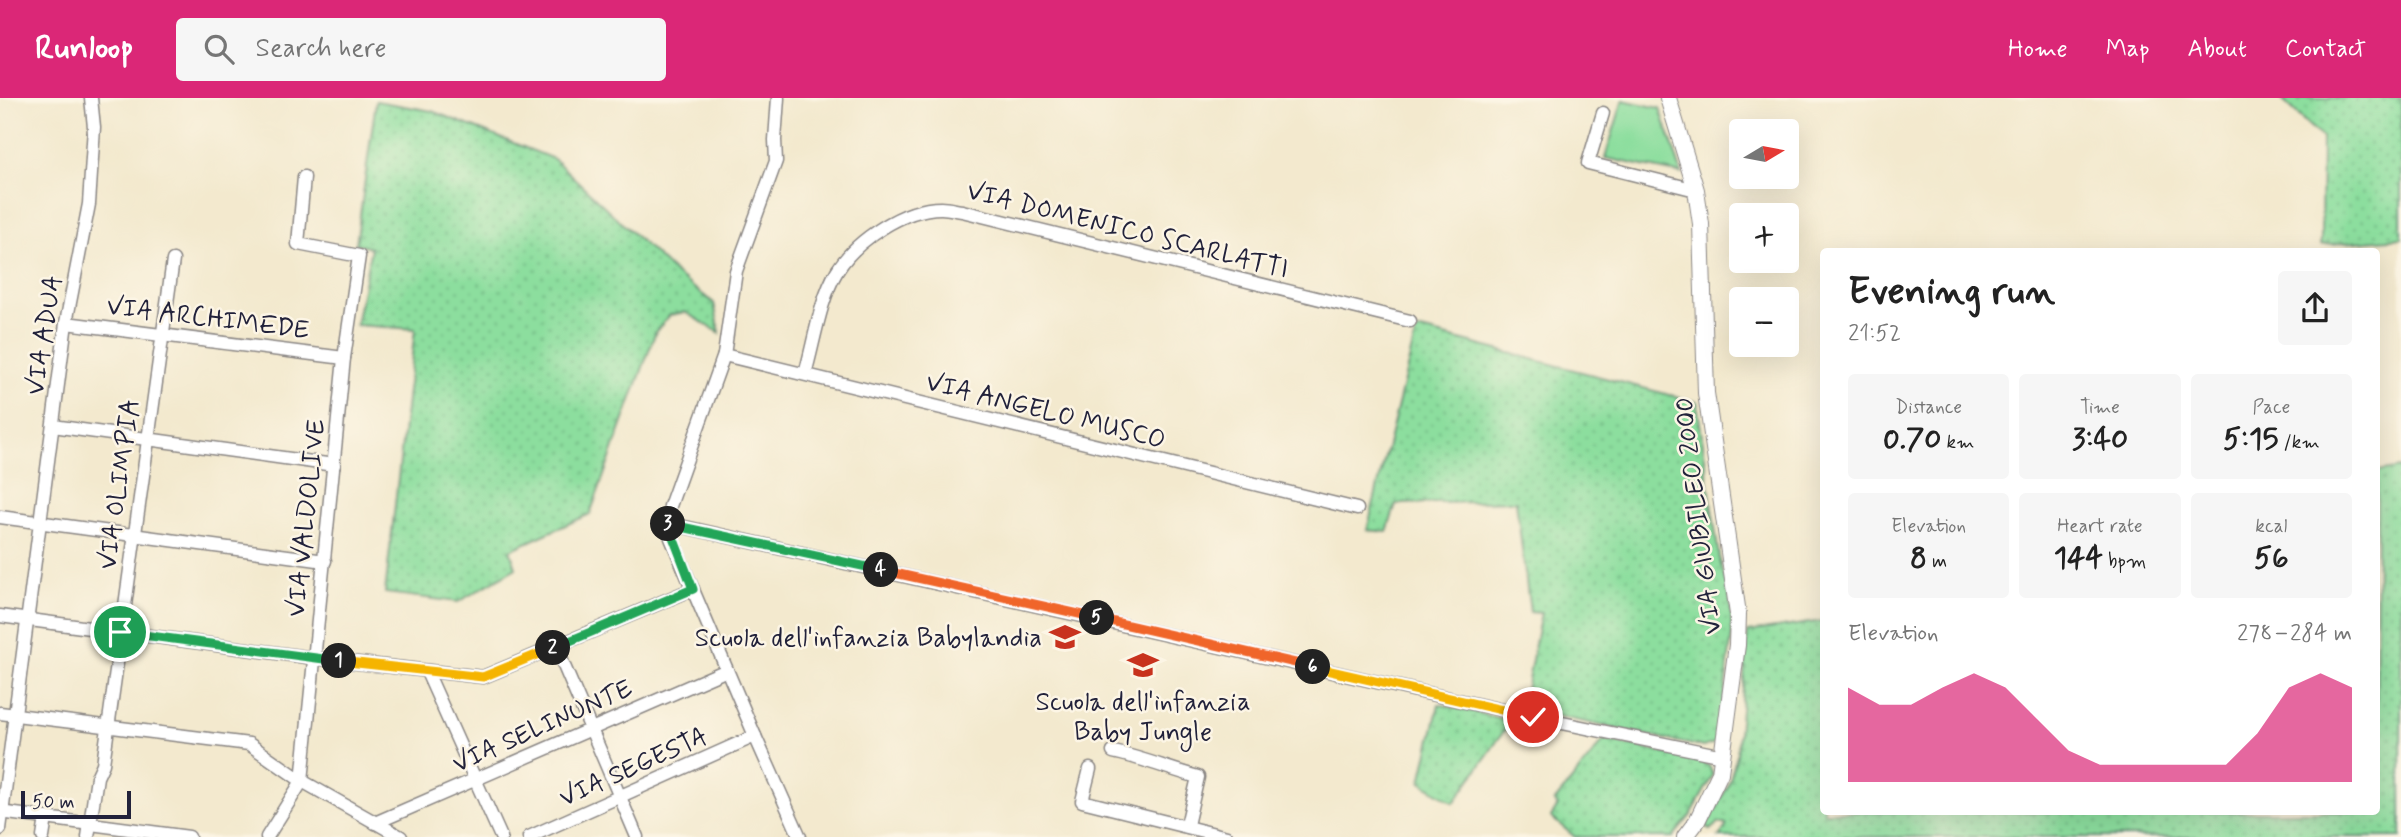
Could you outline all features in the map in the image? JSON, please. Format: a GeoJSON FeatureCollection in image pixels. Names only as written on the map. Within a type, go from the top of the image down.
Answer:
{"type":"FeatureCollection","features":[{"type":"Feature","properties":{"kind":"street","name":"VIA ADUA"},"geometry":{"type":"LineString","coordinates":[[0,829],[66,323],[89,204],[94,127],[91,98]]}},
{"type":"Feature","properties":{"kind":"street"},"geometry":{"type":"LineString","coordinates":[[778,98],[776,161],[736,271],[724,355],[674,493],[667,523],[800,837]]}},
{"type":"Feature","properties":{"kind":"street","name":"VIA GIUBILEO 2000"},"geometry":{"type":"LineString","coordinates":[[1668,98],[1696,190],[1701,224],[1706,393],[1738,614],[1737,645],[1720,773],[1697,821],[1685,837]]}},
{"type":"Feature","properties":{"kind":"street"},"geometry":{"type":"LineString","coordinates":[[1603,113],[1588,163],[1696,190]]}},
{"type":"Feature","properties":{"kind":"street","name":"VIA VALDOLIVE"},"geometry":{"type":"LineString","coordinates":[[267,837],[302,781],[344,358],[359,256],[298,244],[304,177]]}},
{"type":"Feature","properties":{"kind":"street","name":"VIA DOMENICO SCARLATTI"},"geometry":{"type":"LineString","coordinates":[[805,374],[827,295],[838,270],[867,240],[886,226],[900,218],[940,208],[962,211],[1410,321]]}},
{"type":"Feature","properties":{"kind":"street","name":"VIA OLIMPIA"},"geometry":{"type":"LineString","coordinates":[[89,831],[97,777],[103,764],[173,260]]}},
{"type":"Feature","properties":{"kind":"street","name":"VIA ARCHIMEDE"},"geometry":{"type":"LineString","coordinates":[[66,323],[344,358]]}},
{"type":"Feature","properties":{"kind":"street","name":"VIA ANGELO MUSCO"},"geometry":{"type":"LineString","coordinates":[[724,355],[1357,509]]}},
{"type":"Feature","properties":{"kind":"street"},"geometry":{"type":"LineString","coordinates":[[53,426],[334,465]]}},
{"type":"Feature","properties":{"kind":"street"},"geometry":{"type":"LineString","coordinates":[[0,517],[325,561]]}},
{"type":"Feature","properties":{"kind":"street"},"geometry":{"type":"LineString","coordinates":[[667,523],[1533,717],[1723,756]]}},
{"type":"Feature","properties":{"kind":"street"},"geometry":{"type":"LineString","coordinates":[[0,616],[314,658],[483,677],[693,589]]}},
{"type":"Feature","properties":{"kind":"street"},"geometry":{"type":"LineString","coordinates":[[556,647],[637,837]]}},
{"type":"Feature","properties":{"kind":"street","name":"VIA SELINUNTE"},"geometry":{"type":"LineString","coordinates":[[375,823],[727,670]]}},
{"type":"Feature","properties":{"kind":"street"},"geometry":{"type":"LineString","coordinates":[[427,672],[501,837]]}},
{"type":"Feature","properties":{"kind":"street"},"geometry":{"type":"LineString","coordinates":[[0,713],[249,744],[302,781],[401,837]]}},
{"type":"Feature","properties":{"kind":"street","name":"VIA SEGESTA"},"geometry":{"type":"LineString","coordinates":[[529,837],[755,736]]}},
{"type":"Feature","properties":{"kind":"street"},"geometry":{"type":"LineString","coordinates":[[1113,752],[1142,758],[1161,767],[1198,777],[1186,825]]}},
{"type":"Feature","properties":{"kind":"street"},"geometry":{"type":"LineString","coordinates":[[1090,769],[1082,801],[1227,837]]}},
{"type":"Feature","properties":{"kind":"street"},"geometry":{"type":"LineString","coordinates":[[1,812],[46,818],[89,831],[189,837]]}},
{"type":"Feature","properties":{"kind":"street"},"geometry":{"type":"LineString","coordinates":[[43,837],[46,818]]}},
{"type":"Feature","properties":{"kind":"green space"},"geometry":{"type":"Polygon","coordinates":[[[2280,98],[2401,98],[2401,238],[2321,245],[2322,138],[2280,98]]]}},
{"type":"Feature","properties":{"kind":"green space"},"geometry":{"type":"Polygon","coordinates":[[[1623,100],[1660,108],[1682,174],[1605,158],[1623,100]]]}},
{"type":"Feature","properties":{"kind":"green space"},"geometry":{"type":"Polygon","coordinates":[[[376,101],[432,111],[554,159],[677,275],[714,303],[720,333],[685,312],[670,315],[656,331],[590,514],[510,550],[516,568],[458,602],[385,593],[415,329],[356,325],[371,248],[356,244],[376,101]]]}},
{"type":"Feature","properties":{"kind":"green space"},"geometry":{"type":"Polygon","coordinates":[[[1421,330],[1697,402],[1719,557],[1730,599],[1732,634],[1718,742],[1703,747],[1533,711],[1523,706],[1541,613],[1530,612],[1516,501],[1396,504],[1387,532],[1367,530],[1416,332],[1421,330]]]}},
{"type":"Feature","properties":{"kind":"green space"},"geometry":{"type":"Polygon","coordinates":[[[2401,468],[2401,837],[1719,837],[1727,825],[1718,823],[1710,830],[1706,826],[1728,786],[1737,755],[1748,632],[1820,621],[1820,815],[2380,815],[2380,472],[2401,468]]]}},
{"type":"Feature","properties":{"kind":"green space"},"geometry":{"type":"Polygon","coordinates":[[[1439,704],[1511,721],[1454,803],[1421,782],[1439,704]]]}},
{"type":"Feature","properties":{"kind":"green space"},"geometry":{"type":"Polygon","coordinates":[[[1604,740],[1700,761],[1709,766],[1713,775],[1691,815],[1673,837],[1575,837],[1551,817],[1558,806],[1554,802],[1604,740]]]}},
{"type":"Feature","properties":{"kind":"place","name":"Scuola dell'infanzia Babylandia"},"geometry":{"type":"Point","coordinates":[1065,637]}},
{"type":"Feature","properties":{"kind":"place","name":"Scuola dell'infanzia Baby Jungle"},"geometry":{"type":"Point","coordinates":[1143,665]}},
{"type":"Feature","properties":{"kind":"route"},"geometry":{"type":"LineString","coordinates":[[120,632],[483,677],[693,589],[667,523],[1533,717]]}}]}
